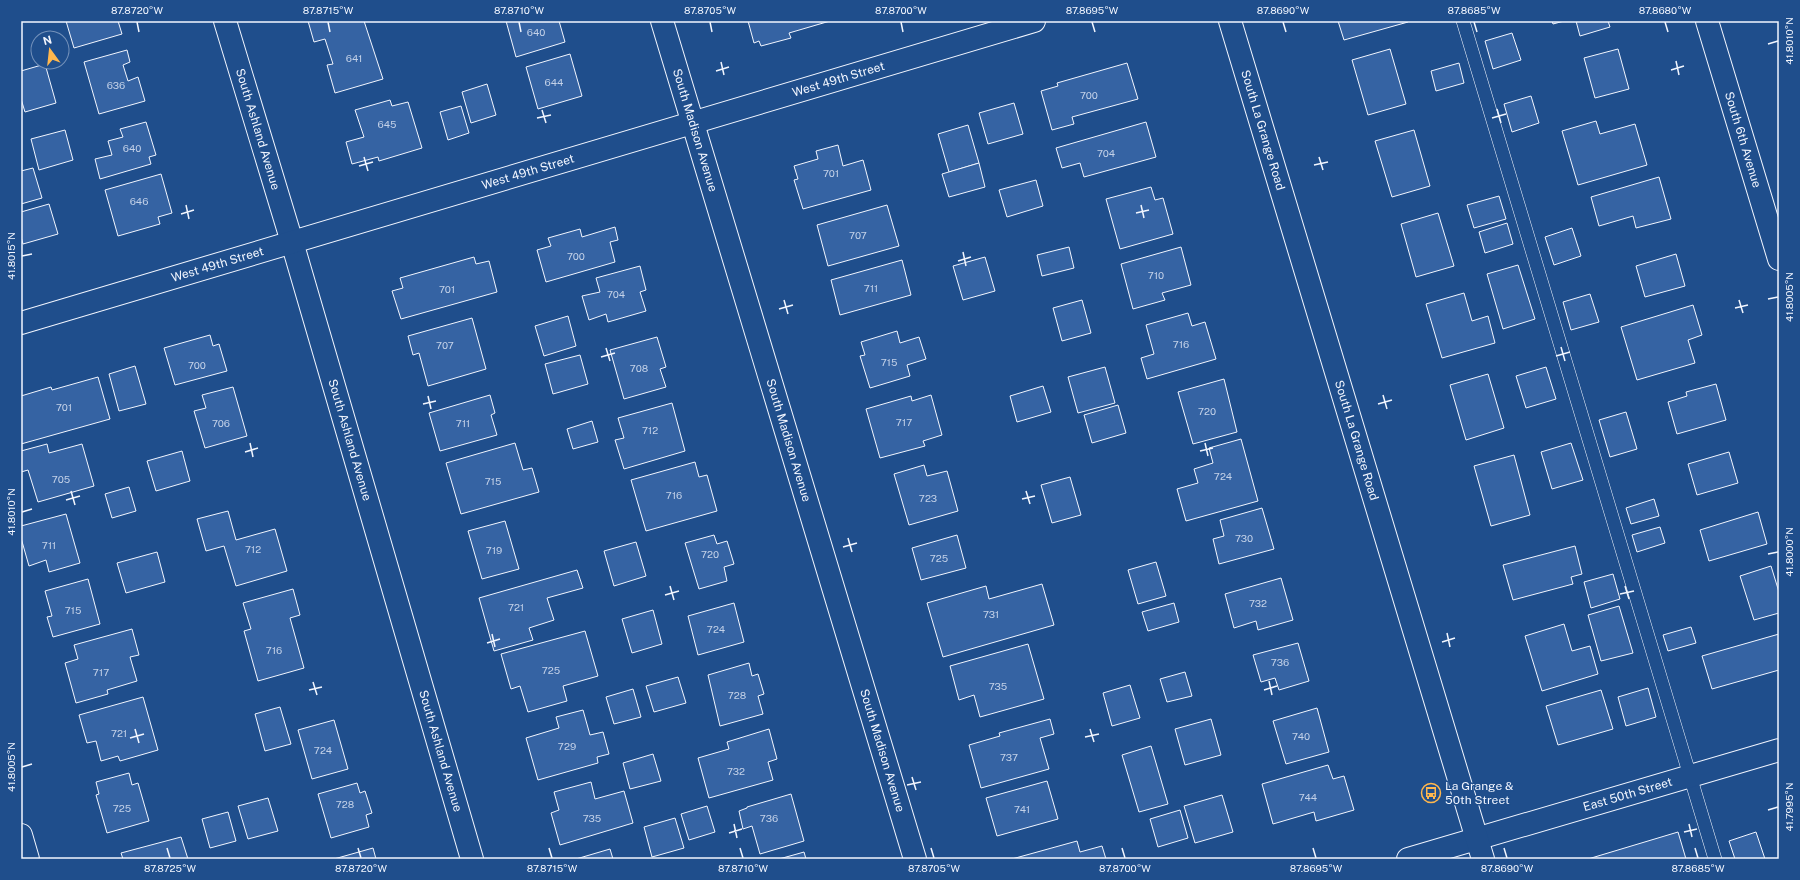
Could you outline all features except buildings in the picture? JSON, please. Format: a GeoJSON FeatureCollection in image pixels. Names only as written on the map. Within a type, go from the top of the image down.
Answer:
{"type":"FeatureCollection","features":[{"type":"Feature","properties":{"kind":"street","name":"South Ashland Avenue"},"geometry":{"type":"LineString","coordinates":[[225,21],[292,242],[472,859]]}},
{"type":"Feature","properties":{"kind":"street","name":"South Madison Avenue"},"geometry":{"type":"LineString","coordinates":[[662,21],[914,859]]}},
{"type":"Feature","properties":{"kind":"street","name":"West 49th Street"},"geometry":{"type":"LineString","coordinates":[[21,323],[1034,21]]}},
{"type":"Feature","properties":{"kind":"street","name":"South La Grange Road"},"geometry":{"type":"LineString","coordinates":[[1230,21],[1480,849]]}},
{"type":"Feature","properties":{"kind":"street","name":"South 6th Avenue"},"geometry":{"type":"LineString","coordinates":[[1707,21],[1779,259]]}},
{"type":"Feature","properties":{"kind":"street","name":"East 50th Street"},"geometry":{"type":"LineString","coordinates":[[1408,859],[1480,849],[1691,776],[1779,750]]}},
{"type":"Feature","properties":{"kind":"street"},"geometry":{"type":"LineString","coordinates":[[21,835],[28,859]]}},
{"type":"Feature","properties":{"kind":"lane"},"geometry":{"type":"LineString","coordinates":[[1463,21],[1715,859]]}},
{"type":"Feature","properties":{"kind":"place","name":"La Grange & 50th Street"},"geometry":{"type":"Point","coordinates":[1431,793]}}]}
